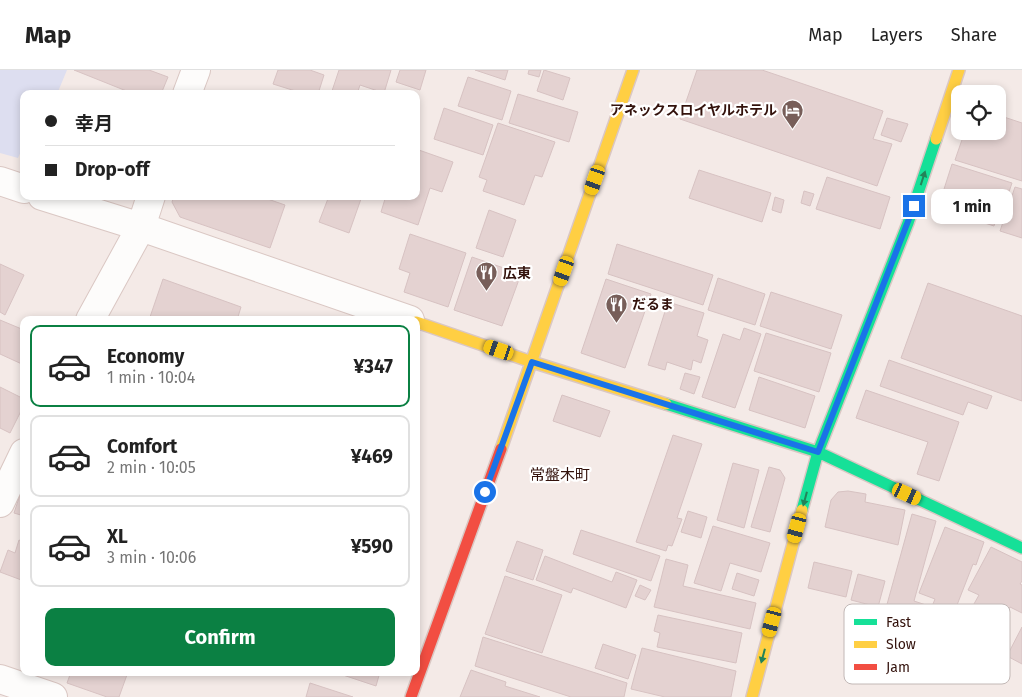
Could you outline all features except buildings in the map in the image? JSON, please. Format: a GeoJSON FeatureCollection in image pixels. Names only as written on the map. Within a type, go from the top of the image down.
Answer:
{"type":"FeatureCollection","features":[{"type":"Feature","properties":{"kind":"street"},"geometry":{"type":"LineString","coordinates":[[188,90],[196,70]]}},
{"type":"Feature","properties":{"kind":"street"},"geometry":{"type":"LineString","coordinates":[[420,672],[532,362],[633,70]]}},
{"type":"Feature","properties":{"kind":"street"},"geometry":{"type":"LineString","coordinates":[[752,697],[818,452],[908,223],[959,70]]}},
{"type":"Feature","properties":{"kind":"street"},"geometry":{"type":"LineString","coordinates":[[0,180],[20,188]]}},
{"type":"Feature","properties":{"kind":"street"},"geometry":{"type":"LineString","coordinates":[[55,200],[141,227],[398,316]]}},
{"type":"Feature","properties":{"kind":"street"},"geometry":{"type":"LineString","coordinates":[[92,316],[141,227],[150,200]]}},
{"type":"Feature","properties":{"kind":"street"},"geometry":{"type":"LineString","coordinates":[[420,323],[532,362],[818,452],[1022,548]]}},
{"type":"Feature","properties":{"kind":"street"},"geometry":{"type":"LineString","coordinates":[[0,503],[20,461]]}},
{"type":"Feature","properties":{"kind":"street"},"geometry":{"type":"LineString","coordinates":[[411,697],[419,676]]}},
{"type":"Feature","properties":{"kind":"street"},"geometry":{"type":"LineString","coordinates":[[0,679],[53,697]]}},
{"type":"Feature","properties":{"kind":"shaded area"},"geometry":{"type":"Polygon","coordinates":[[[0,70],[67,70],[59,90],[20,90],[20,154],[18,158],[0,153],[0,70]]]}},
{"type":"Feature","properties":{"kind":"traffic: fast"},"geometry":{"type":"LineString","coordinates":[[802,510],[818,452],[908,223],[936,139]]}},
{"type":"Feature","properties":{"kind":"traffic: fast"},"geometry":{"type":"LineString","coordinates":[[666,404],[818,452],[1022,548]]}},
{"type":"Feature","properties":{"kind":"traffic: slow"},"geometry":{"type":"LineString","coordinates":[[501,449],[633,70]]}},
{"type":"Feature","properties":{"kind":"traffic: slow"},"geometry":{"type":"LineString","coordinates":[[936,139],[959,70]]}},
{"type":"Feature","properties":{"kind":"traffic: slow"},"geometry":{"type":"LineString","coordinates":[[420,323],[532,362],[666,404]]}},
{"type":"Feature","properties":{"kind":"traffic: slow"},"geometry":{"type":"LineString","coordinates":[[752,697],[802,510]]}},
{"type":"Feature","properties":{"kind":"traffic: jam"},"geometry":{"type":"LineString","coordinates":[[420,672],[501,449]]}},
{"type":"Feature","properties":{"kind":"traffic: jam"},"geometry":{"type":"LineString","coordinates":[[411,697],[419,676]]}},
{"type":"Feature","properties":{"kind":"place","name":"アネックスロイヤルホテル"},"geometry":{"type":"Point","coordinates":[793,129]}},
{"type":"Feature","properties":{"kind":"place","name":"広東"},"geometry":{"type":"Point","coordinates":[487,292]}},
{"type":"Feature","properties":{"kind":"place","name":"だるま"},"geometry":{"type":"Point","coordinates":[616,323]}},
{"type":"Feature","properties":{"kind":"district","name":"常盤木町"},"geometry":{"type":"Point","coordinates":[560,475]}},
{"type":"Feature","properties":{"kind":"route"},"geometry":{"type":"LineString","coordinates":[[485,492],[532,362],[818,452],[914,206]]}}]}
